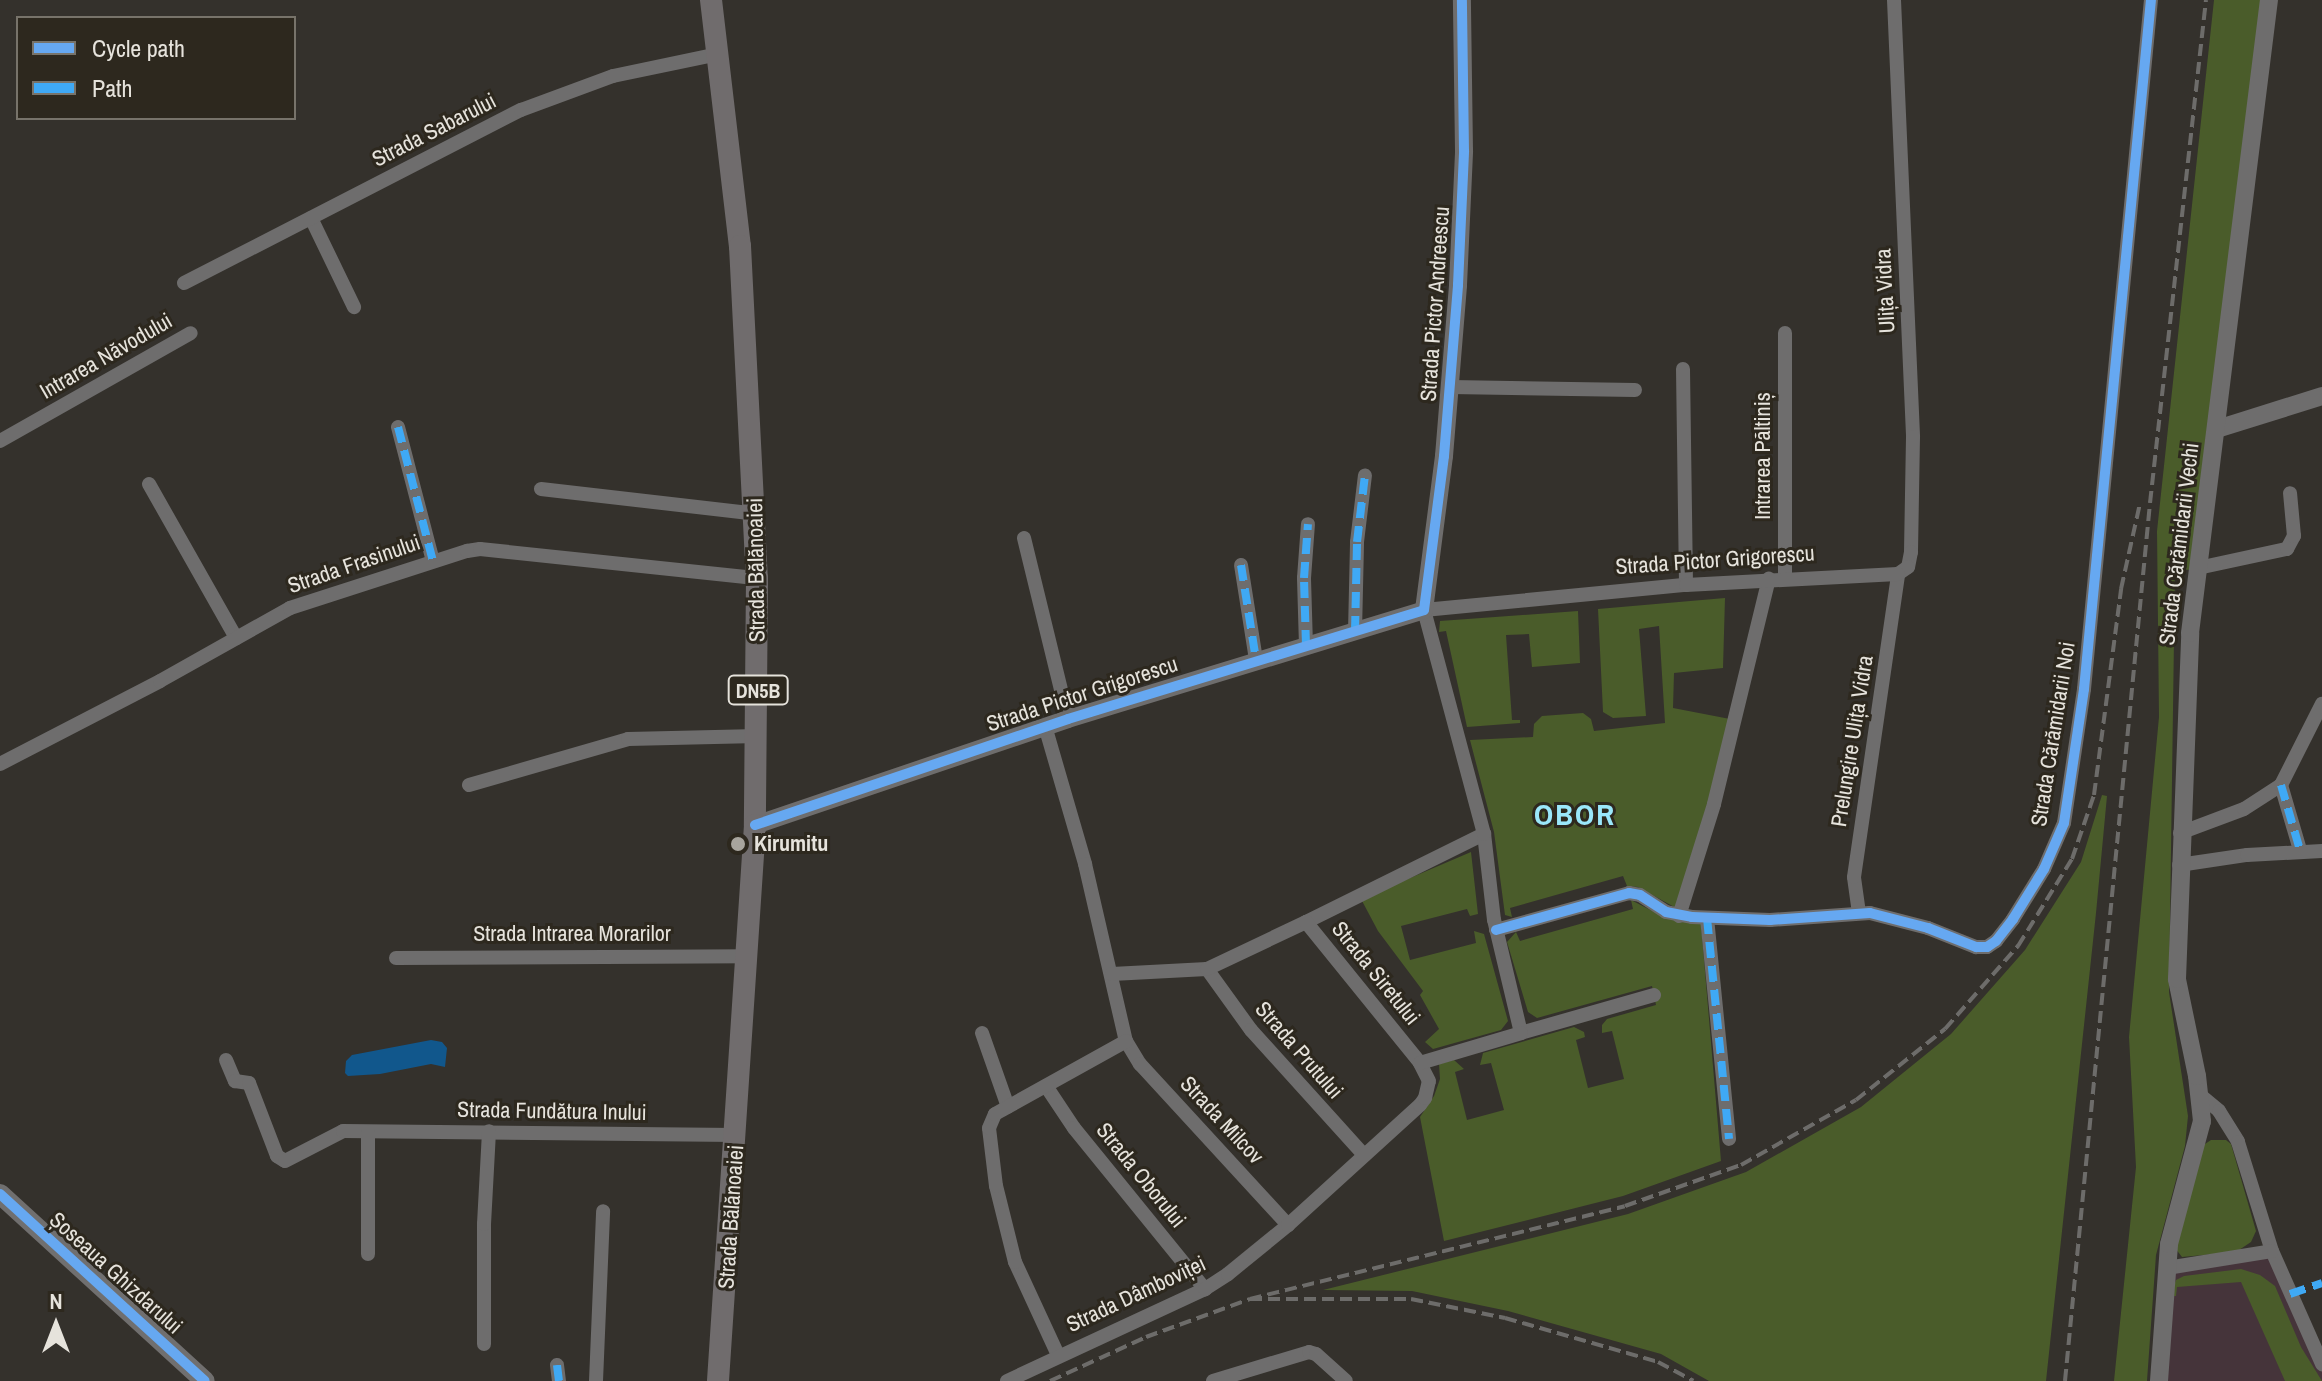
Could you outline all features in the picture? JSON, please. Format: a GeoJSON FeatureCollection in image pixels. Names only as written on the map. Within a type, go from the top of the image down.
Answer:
{"type":"FeatureCollection","features":[{"type":"Feature","properties":{"kind":"main road","name":"Strada Bălănoaiei"},"geometry":{"type":"LineString","coordinates":[[711,0],[740,246],[756,514],[758,736],[748,956],[718,1381]]}},
{"type":"Feature","properties":{"kind":"main road","name":"Șoseaua Ghizdarului"},"geometry":{"type":"LineString","coordinates":[[0,1194],[205,1381]]}},
{"type":"Feature","properties":{"kind":"street","name":"Strada Pictor Andreescu"},"geometry":{"type":"LineString","coordinates":[[1424,610],[1451,387],[1464,151],[1462,0]]}},
{"type":"Feature","properties":{"kind":"street","name":"Ulița Vidra"},"geometry":{"type":"LineString","coordinates":[[1894,0],[1896,96],[1913,389],[1911,552],[1908,567],[1898,574]]}},
{"type":"Feature","properties":{"kind":"street"},"geometry":{"type":"LineString","coordinates":[[2139,0],[2148,21]]}},
{"type":"Feature","properties":{"kind":"street","name":"Strada Cărămidarii Noi"},"geometry":{"type":"LineString","coordinates":[[1496,930],[1629,893],[1679,916],[1770,920],[1835,918],[1870,913],[1928,928],[1976,947],[1987,947],[2013,919],[2044,869],[2064,823],[2084,689],[2151,0]]}},
{"type":"Feature","properties":{"kind":"street","name":"Strada Cărămidarii Vechi"},"geometry":{"type":"LineString","coordinates":[[2159,1381],[2172,1225],[2199,1139],[2199,1094],[2178,994],[2180,833],[2190,633],[2269,0]]}},
{"type":"Feature","properties":{"kind":"street","name":"Strada Sabarului"},"geometry":{"type":"LineString","coordinates":[[184,283],[475,131],[553,97],[642,68],[718,54]]}},
{"type":"Feature","properties":{"kind":"street"},"geometry":{"type":"LineString","coordinates":[[311,218],[354,307]]}},
{"type":"Feature","properties":{"kind":"street","name":"Intrarea Năvodului"},"geometry":{"type":"LineString","coordinates":[[0,441],[191,333]]}},
{"type":"Feature","properties":{"kind":"street","name":"Intrarea Păltiniș"},"geometry":{"type":"LineString","coordinates":[[1785,333],[1785,578]]}},
{"type":"Feature","properties":{"kind":"street"},"geometry":{"type":"LineString","coordinates":[[1683,369],[1686,585]]}},
{"type":"Feature","properties":{"kind":"street"},"geometry":{"type":"LineString","coordinates":[[1451,387],[1635,390]]}},
{"type":"Feature","properties":{"kind":"street"},"geometry":{"type":"LineString","coordinates":[[2217,429],[2322,396]]}},
{"type":"Feature","properties":{"kind":"street"},"geometry":{"type":"LineString","coordinates":[[398,427],[433,561]]}},
{"type":"Feature","properties":{"kind":"street"},"geometry":{"type":"LineString","coordinates":[[1355,632],[1357,542],[1365,475]]}},
{"type":"Feature","properties":{"kind":"street"},"geometry":{"type":"LineString","coordinates":[[149,484],[236,638]]}},
{"type":"Feature","properties":{"kind":"street"},"geometry":{"type":"LineString","coordinates":[[541,489],[756,514]]}},
{"type":"Feature","properties":{"kind":"street"},"geometry":{"type":"LineString","coordinates":[[2198,568],[2287,549],[2294,536],[2290,493]]}},
{"type":"Feature","properties":{"kind":"street"},"geometry":{"type":"LineString","coordinates":[[1306,646],[1304,578],[1308,524]]}},
{"type":"Feature","properties":{"kind":"street"},"geometry":{"type":"LineString","coordinates":[[1024,538],[1068,719]]}},
{"type":"Feature","properties":{"kind":"street","name":"Strada Frasinului"},"geometry":{"type":"LineString","coordinates":[[0,764],[290,608],[433,561],[480,549],[757,578]]}},
{"type":"Feature","properties":{"kind":"street"},"geometry":{"type":"LineString","coordinates":[[1241,565],[1256,660]]}},
{"type":"Feature","properties":{"kind":"street","name":"Strada Pictor Grigorescu"},"geometry":{"type":"LineString","coordinates":[[755,825],[1045,726],[1424,610],[1686,585],[1898,574]]}},
{"type":"Feature","properties":{"kind":"street","name":"Prelungire Ulița Vidra"},"geometry":{"type":"LineString","coordinates":[[1859,913],[1854,877],[1898,574]]}},
{"type":"Feature","properties":{"kind":"street"},"geometry":{"type":"LineString","coordinates":[[1679,916],[1714,804],[1769,579]]}},
{"type":"Feature","properties":{"kind":"street"},"geometry":{"type":"LineString","coordinates":[[1424,610],[1484,834],[1496,930],[1521,1033]]}},
{"type":"Feature","properties":{"kind":"street"},"geometry":{"type":"LineString","coordinates":[[2180,833],[2244,809],[2281,785],[2322,704]]}},
{"type":"Feature","properties":{"kind":"street"},"geometry":{"type":"LineString","coordinates":[[982,1033],[1008,1107],[1126,1041],[1085,864],[1045,726]]}},
{"type":"Feature","properties":{"kind":"street"},"geometry":{"type":"LineString","coordinates":[[469,785],[628,739],[758,736]]}},
{"type":"Feature","properties":{"kind":"street"},"geometry":{"type":"LineString","coordinates":[[2281,785],[2300,850]]}},
{"type":"Feature","properties":{"kind":"street"},"geometry":{"type":"LineString","coordinates":[[1306,922],[1484,834]]}},
{"type":"Feature","properties":{"kind":"street"},"geometry":{"type":"LineString","coordinates":[[2179,865],[2300,850],[2322,851]]}},
{"type":"Feature","properties":{"kind":"street"},"geometry":{"type":"LineString","coordinates":[[1707,918],[1729,1139]]}},
{"type":"Feature","properties":{"kind":"street","name":"Strada Siretului"},"geometry":{"type":"LineString","coordinates":[[1207,969],[1306,922],[1420,1063]]}},
{"type":"Feature","properties":{"kind":"street","name":"Strada Intrarea Morarilor"},"geometry":{"type":"LineString","coordinates":[[396,958],[748,956]]}},
{"type":"Feature","properties":{"kind":"street"},"geometry":{"type":"LineString","coordinates":[[1112,974],[1207,969]]}},
{"type":"Feature","properties":{"kind":"street","name":"Strada Prutului"},"geometry":{"type":"LineString","coordinates":[[1207,969],[1251,1030],[1364,1155]]}},
{"type":"Feature","properties":{"kind":"street"},"geometry":{"type":"LineString","coordinates":[[1420,1063],[1654,995]]}},
{"type":"Feature","properties":{"kind":"street","name":"Strada Milcov"},"geometry":{"type":"LineString","coordinates":[[1126,1041],[1140,1064],[1288,1225]]}},
{"type":"Feature","properties":{"kind":"street","name":"Strada Fundătura Inului"},"geometry":{"type":"LineString","coordinates":[[226,1060],[235,1081],[249,1083],[282,1160],[288,1160],[333,1134],[368,1132],[736,1135]]}},
{"type":"Feature","properties":{"kind":"street","name":"Strada Dâmboviței"},"geometry":{"type":"LineString","coordinates":[[1008,1107],[995,1114],[989,1128],[996,1186],[1015,1262],[1058,1355],[1205,1289],[1288,1225],[1425,1098],[1429,1081],[1420,1063]]}},
{"type":"Feature","properties":{"kind":"street","name":"Strada Oborului"},"geometry":{"type":"LineString","coordinates":[[1046,1086],[1074,1128],[1205,1289]]}},
{"type":"Feature","properties":{"kind":"street"},"geometry":{"type":"LineString","coordinates":[[2199,1094],[2219,1111],[2238,1142],[2272,1251],[2322,1364]]}},
{"type":"Feature","properties":{"kind":"street"},"geometry":{"type":"LineString","coordinates":[[484,1344],[484,1224],[489,1131]]}},
{"type":"Feature","properties":{"kind":"street"},"geometry":{"type":"LineString","coordinates":[[368,1132],[368,1254]]}},
{"type":"Feature","properties":{"kind":"street"},"geometry":{"type":"LineString","coordinates":[[596,1381],[603,1211]]}},
{"type":"Feature","properties":{"kind":"street"},"geometry":{"type":"LineString","coordinates":[[2167,1268],[2272,1251]]}},
{"type":"Feature","properties":{"kind":"street"},"geometry":{"type":"LineString","coordinates":[[1213,1381],[1309,1352],[1316,1354],[1346,1381]]}},
{"type":"Feature","properties":{"kind":"street"},"geometry":{"type":"LineString","coordinates":[[1007,1381],[1058,1355]]}},
{"type":"Feature","properties":{"kind":"street"},"geometry":{"type":"LineString","coordinates":[[557,1365],[559,1381]]}},
{"type":"Feature","properties":{"kind":"shaded area"},"geometry":{"type":"Polygon","coordinates":[[[2272,1251],[2322,1364],[2322,1381],[2159,1381],[2167,1268],[2272,1251]]]}},
{"type":"Feature","properties":{"kind":"green space"},"geometry":{"type":"Polygon","coordinates":[[[2214,0],[2262,0],[2192,570],[2175,569],[2169,992],[2188,1116],[2185,1146],[2156,1255],[2147,1381],[2114,1381],[2136,1167],[2129,1037],[2159,717],[2157,531],[2214,0]]]}},
{"type":"Feature","properties":{"kind":"green space"},"geometry":{"type":"Polygon","coordinates":[[[1725,598],[1723,668],[1674,673],[1673,708],[1730,719],[1710,804],[1676,908],[1638,887],[1627,886],[1623,876],[1510,908],[1512,917],[1505,915],[1494,832],[1470,740],[1533,737],[1534,724],[1542,716],[1583,713],[1591,719],[1594,731],[1665,723],[1659,626],[1639,629],[1646,716],[1613,718],[1603,712],[1598,609],[1725,598]]]}},
{"type":"Feature","properties":{"kind":"green space"},"geometry":{"type":"Polygon","coordinates":[[[1578,611],[1580,663],[1532,667],[1529,634],[1506,635],[1512,720],[1520,720],[1520,723],[1467,727],[1446,631],[1439,632],[1440,621],[1578,611]]]}},
{"type":"Feature","properties":{"kind":"green space"},"geometry":{"type":"Polygon","coordinates":[[[2102,795],[2107,796],[2096,913],[2046,1381],[1709,1381],[1661,1354],[1508,1311],[1412,1291],[1323,1290],[1628,1214],[1746,1172],[1861,1107],[1951,1034],[2025,950],[2081,862],[2102,795]]]}},
{"type":"Feature","properties":{"kind":"green space"},"geometry":{"type":"Polygon","coordinates":[[[1471,852],[1478,914],[1470,916],[1467,909],[1401,926],[1410,960],[1476,943],[1474,931],[1484,934],[1508,1021],[1501,1030],[1433,1049],[1425,1042],[1439,1029],[1420,995],[1423,991],[1378,931],[1361,899],[1471,852]]]}},
{"type":"Feature","properties":{"kind":"green space"},"geometry":{"type":"Polygon","coordinates":[[[1631,900],[1664,917],[1701,924],[1721,1161],[1623,1196],[1444,1241],[1420,1117],[1434,1096],[1440,1079],[1439,1064],[1454,1060],[1464,1069],[1455,1072],[1467,1120],[1504,1110],[1491,1063],[1480,1065],[1483,1053],[1574,1027],[1584,1032],[1585,1037],[1576,1040],[1588,1088],[1624,1079],[1612,1031],[1602,1033],[1602,1025],[1607,1019],[1656,1005],[1652,986],[1537,1018],[1528,1012],[1507,942],[1516,932],[1520,941],[1633,909],[1631,900]]]}},
{"type":"Feature","properties":{"kind":"green space"},"geometry":{"type":"Polygon","coordinates":[[[2211,1140],[2226,1140],[2231,1144],[2256,1231],[2251,1242],[2236,1252],[2182,1257],[2175,1248],[2202,1146],[2211,1140]]]}},
{"type":"Feature","properties":{"kind":"green space"},"geometry":{"type":"Polygon","coordinates":[[[2241,1269],[2260,1275],[2275,1286],[2301,1347],[2322,1381],[2285,1381],[2241,1282],[2177,1287],[2176,1296],[2170,1296],[2176,1280],[2184,1276],[2241,1269]]]}},
{"type":"Feature","properties":{"kind":"water"},"geometry":{"type":"Polygon","coordinates":[[[431,1040],[442,1042],[447,1048],[445,1067],[431,1064],[380,1074],[348,1076],[345,1073],[346,1061],[352,1055],[431,1040]]]}},
{"type":"Feature","properties":{"kind":"railway"},"geometry":{"type":"LineString","coordinates":[[2065,1381],[2150,503],[2206,0]]}},
{"type":"Feature","properties":{"kind":"railway"},"geometry":{"type":"LineString","coordinates":[[1250,1299],[1625,1206],[1741,1165],[1856,1100],[1945,1029],[2018,946],[2072,859],[2094,795],[2121,589],[2140,503]]}},
{"type":"Feature","properties":{"kind":"railway"},"geometry":{"type":"LineString","coordinates":[[1050,1381],[1146,1337],[1250,1299],[1411,1299],[1505,1318],[1658,1362],[1693,1381]]}},
{"type":"Feature","properties":{"kind":"marked path"},"geometry":{"type":"LineString","coordinates":[[398,427],[433,561]]}},
{"type":"Feature","properties":{"kind":"marked path"},"geometry":{"type":"LineString","coordinates":[[1355,632],[1357,542],[1365,475]]}},
{"type":"Feature","properties":{"kind":"marked path"},"geometry":{"type":"LineString","coordinates":[[1306,646],[1304,578],[1308,524]]}},
{"type":"Feature","properties":{"kind":"marked path"},"geometry":{"type":"LineString","coordinates":[[1241,565],[1256,660]]}},
{"type":"Feature","properties":{"kind":"marked path"},"geometry":{"type":"LineString","coordinates":[[2281,785],[2300,850]]}},
{"type":"Feature","properties":{"kind":"marked path"},"geometry":{"type":"LineString","coordinates":[[1707,918],[1729,1139]]}},
{"type":"Feature","properties":{"kind":"marked path"},"geometry":{"type":"LineString","coordinates":[[2290,1294],[2322,1283]]}},
{"type":"Feature","properties":{"kind":"marked path"},"geometry":{"type":"LineString","coordinates":[[557,1365],[559,1381]]}},
{"type":"Feature","properties":{"kind":"cycle path"},"geometry":{"type":"LineString","coordinates":[[755,825],[1068,719],[1424,610],[1444,456],[1458,285],[1464,151],[1462,0]]}},
{"type":"Feature","properties":{"kind":"cycle path"},"geometry":{"type":"LineString","coordinates":[[1496,930],[1629,893],[1640,895],[1666,912],[1692,917],[1770,920],[1870,913],[1928,928],[1976,947],[1987,947],[1996,941],[2013,919],[2044,869],[2064,823],[2084,689],[2151,0]]}},
{"type":"Feature","properties":{"kind":"cycle path"},"geometry":{"type":"LineString","coordinates":[[0,1194],[205,1381]]}},
{"type":"Feature","properties":{"kind":"place","name":"Kirumitu"},"geometry":{"type":"Point","coordinates":[738,844]}},
{"type":"Feature","properties":{"kind":"district","name":"OBOR"},"geometry":{"type":"Point","coordinates":[1575,814]}}]}
